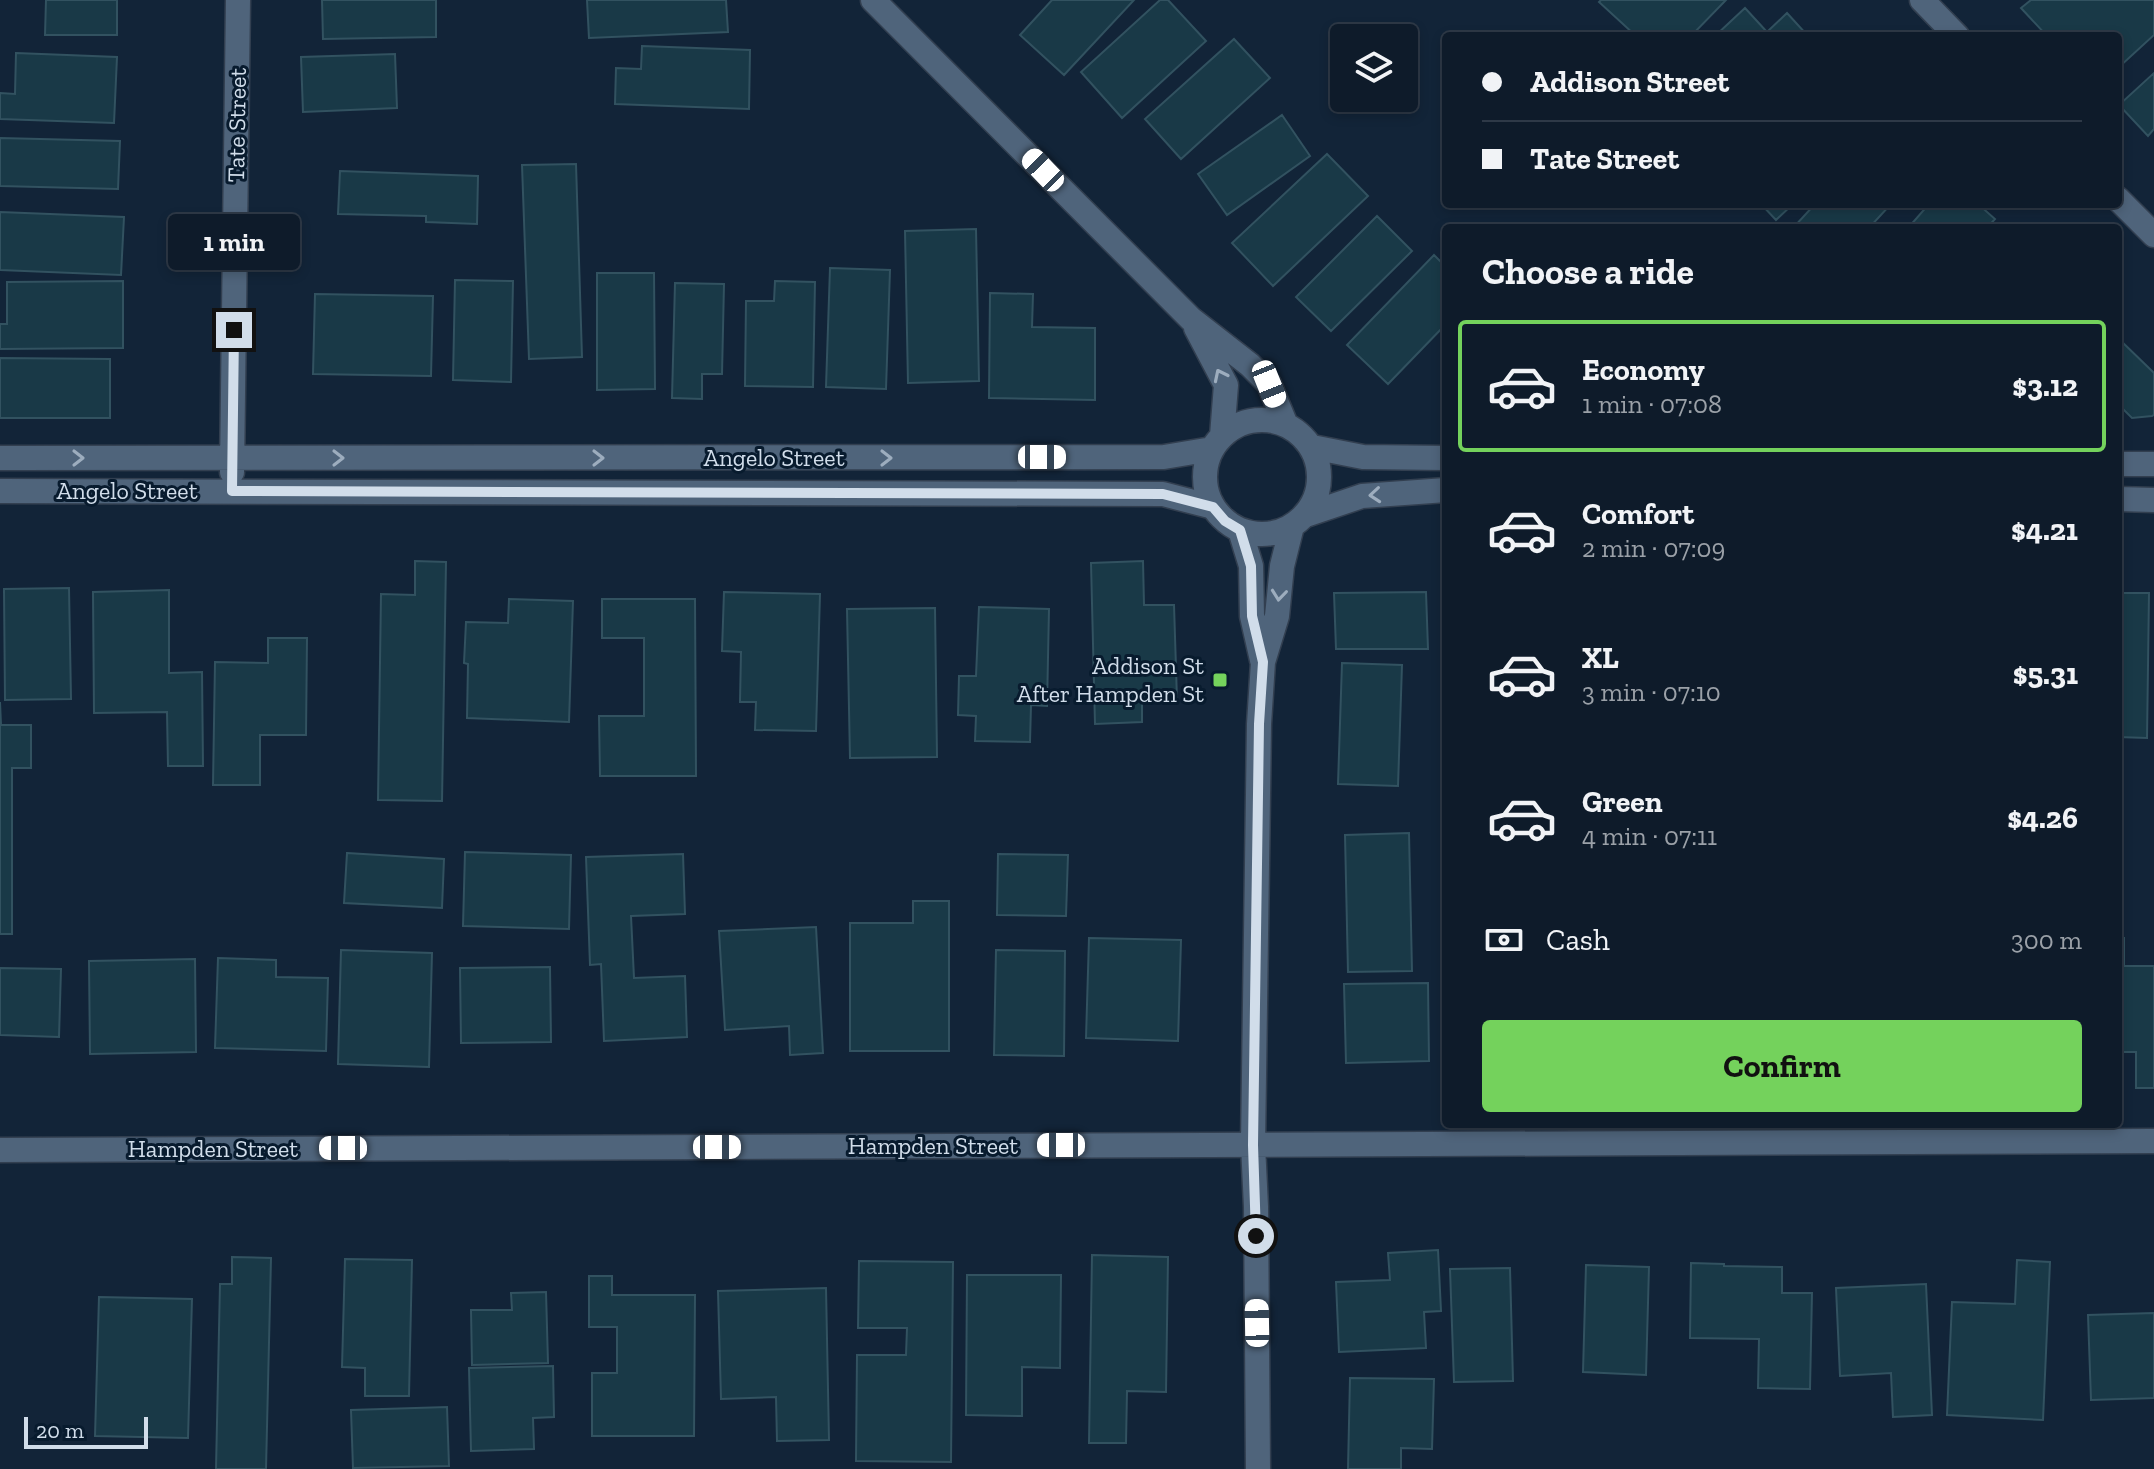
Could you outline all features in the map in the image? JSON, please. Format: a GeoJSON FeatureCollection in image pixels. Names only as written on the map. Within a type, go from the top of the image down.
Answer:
{"type":"FeatureCollection","features":[{"type":"Feature","properties":{"kind":"street","name":"Tate Street"},"geometry":{"type":"LineString","coordinates":[[232,491],[238,0]]}},
{"type":"Feature","properties":{"kind":"street"},"geometry":{"type":"LineString","coordinates":[[873,0],[1191,319],[1250,365],[1269,384],[1286,425]]}},
{"type":"Feature","properties":{"kind":"street"},"geometry":{"type":"LineString","coordinates":[[1922,0],[1953,32]]}},
{"type":"Feature","properties":{"kind":"street"},"geometry":{"type":"LineString","coordinates":[[2122,203],[2154,235]]}},
{"type":"Feature","properties":{"kind":"street"},"geometry":{"type":"LineString","coordinates":[[1191,319],[1226,385],[1217,442],[1206,463],[1205,478],[1213,507],[1225,521],[1240,530],[1258,535],[1275,533],[1299,520],[1362,496],[1442,490]]}},
{"type":"Feature","properties":{"kind":"street"},"geometry":{"type":"LineString","coordinates":[[1217,442],[1236,426],[1253,420],[1270,420],[1286,425],[1312,447],[1319,463],[1320,481],[1316,499],[1299,520],[1282,566],[1277,616],[1263,662],[1259,724],[1253,1145],[1258,1469]]}},
{"type":"Feature","properties":{"kind":"street","name":"Angelo Street"},"geometry":{"type":"LineString","coordinates":[[0,458],[1164,457],[1217,442]]}},
{"type":"Feature","properties":{"kind":"street"},"geometry":{"type":"LineString","coordinates":[[1312,447],[1363,457],[1442,458]]}},
{"type":"Feature","properties":{"kind":"street"},"geometry":{"type":"LineString","coordinates":[[2122,464],[2154,464]]}},
{"type":"Feature","properties":{"kind":"street","name":"Angelo Street"},"geometry":{"type":"LineString","coordinates":[[0,491],[1163,494],[1213,507]]}},
{"type":"Feature","properties":{"kind":"street"},"geometry":{"type":"LineString","coordinates":[[2122,499],[2154,500]]}},
{"type":"Feature","properties":{"kind":"street"},"geometry":{"type":"LineString","coordinates":[[1240,530],[1251,566],[1252,616],[1263,662]]}},
{"type":"Feature","properties":{"kind":"street","name":"Hampden Street"},"geometry":{"type":"LineString","coordinates":[[0,1150],[2154,1141]]}},
{"type":"Feature","properties":{"kind":"building"},"geometry":{"type":"Polygon","coordinates":[[[46,0],[117,0],[117,35],[45,35],[46,0]]]}},
{"type":"Feature","properties":{"kind":"building"},"geometry":{"type":"Polygon","coordinates":[[[322,0],[436,0],[436,37],[323,39],[322,0]]]}},
{"type":"Feature","properties":{"kind":"building"},"geometry":{"type":"Polygon","coordinates":[[[587,0],[726,0],[728,32],[589,38],[587,0]]]}},
{"type":"Feature","properties":{"kind":"building"},"geometry":{"type":"Polygon","coordinates":[[[1052,0],[1134,0],[1064,75],[1020,35],[1052,0]]]}},
{"type":"Feature","properties":{"kind":"building"},"geometry":{"type":"Polygon","coordinates":[[[1160,0],[1168,0],[1206,41],[1122,118],[1081,72],[1160,0]]]}},
{"type":"Feature","properties":{"kind":"building"},"geometry":{"type":"Polygon","coordinates":[[[1726,0],[1695,32],[1632,32],[1599,2],[1726,0]]]}},
{"type":"Feature","properties":{"kind":"building"},"geometry":{"type":"Polygon","coordinates":[[[2031,0],[2154,0],[2154,35],[2122,64],[2122,32],[2043,32],[2021,8],[2031,0]]]}},
{"type":"Feature","properties":{"kind":"building"},"geometry":{"type":"Polygon","coordinates":[[[1745,8],[1767,32],[1719,32],[1745,8]]]}},
{"type":"Feature","properties":{"kind":"building"},"geometry":{"type":"Polygon","coordinates":[[[1787,13],[1804,32],[1767,32],[1787,13]]]}},
{"type":"Feature","properties":{"kind":"building"},"geometry":{"type":"Polygon","coordinates":[[[1234,39],[1270,78],[1181,159],[1145,119],[1234,39]]]}},
{"type":"Feature","properties":{"kind":"building"},"geometry":{"type":"Polygon","coordinates":[[[642,46],[750,50],[749,109],[615,104],[616,68],[641,69],[642,46]]]}},
{"type":"Feature","properties":{"kind":"building"},"geometry":{"type":"Polygon","coordinates":[[[16,53],[117,57],[114,123],[0,119],[0,93],[15,94],[16,53]]]}},
{"type":"Feature","properties":{"kind":"building"},"geometry":{"type":"Polygon","coordinates":[[[395,54],[397,108],[303,112],[301,57],[395,54]]]}},
{"type":"Feature","properties":{"kind":"building"},"geometry":{"type":"Polygon","coordinates":[[[2154,73],[2154,129],[2148,136],[2122,108],[2122,102],[2154,73]]]}},
{"type":"Feature","properties":{"kind":"building"},"geometry":{"type":"Polygon","coordinates":[[[1282,115],[1310,156],[1227,215],[1198,174],[1282,115]]]}},
{"type":"Feature","properties":{"kind":"building"},"geometry":{"type":"Polygon","coordinates":[[[0,138],[120,141],[118,189],[0,186],[0,138]]]}},
{"type":"Feature","properties":{"kind":"building"},"geometry":{"type":"Polygon","coordinates":[[[1327,154],[1368,196],[1273,286],[1232,243],[1327,154]]]}},
{"type":"Feature","properties":{"kind":"building"},"geometry":{"type":"Polygon","coordinates":[[[576,164],[582,357],[529,359],[522,165],[576,164]]]}},
{"type":"Feature","properties":{"kind":"building"},"geometry":{"type":"Polygon","coordinates":[[[340,171],[478,176],[477,224],[426,222],[426,216],[338,214],[340,171]]]}},
{"type":"Feature","properties":{"kind":"building"},"geometry":{"type":"Polygon","coordinates":[[[1765,208],[1789,208],[1776,220],[1765,208]]]}},
{"type":"Feature","properties":{"kind":"building"},"geometry":{"type":"Polygon","coordinates":[[[1811,208],[1887,208],[1873,224],[1797,224],[1811,208]]]}},
{"type":"Feature","properties":{"kind":"building"},"geometry":{"type":"Polygon","coordinates":[[[1926,208],[1983,208],[1995,219],[1991,224],[1912,224],[1926,208]]]}},
{"type":"Feature","properties":{"kind":"building"},"geometry":{"type":"Polygon","coordinates":[[[0,212],[124,217],[121,275],[0,270],[0,212]]]}},
{"type":"Feature","properties":{"kind":"building"},"geometry":{"type":"Polygon","coordinates":[[[1377,216],[1412,251],[1331,331],[1296,297],[1377,216]]]}},
{"type":"Feature","properties":{"kind":"building"},"geometry":{"type":"Polygon","coordinates":[[[976,229],[979,381],[908,383],[905,231],[976,229]]]}},
{"type":"Feature","properties":{"kind":"building"},"geometry":{"type":"Polygon","coordinates":[[[1434,255],[1442,263],[1442,328],[1388,384],[1347,345],[1434,255]]]}},
{"type":"Feature","properties":{"kind":"building"},"geometry":{"type":"Polygon","coordinates":[[[830,268],[890,270],[886,389],[826,387],[830,268]]]}},
{"type":"Feature","properties":{"kind":"building"},"geometry":{"type":"Polygon","coordinates":[[[597,273],[654,273],[655,389],[597,390],[597,273]]]}},
{"type":"Feature","properties":{"kind":"building"},"geometry":{"type":"Polygon","coordinates":[[[455,280],[513,281],[511,382],[453,380],[455,280]]]}},
{"type":"Feature","properties":{"kind":"building"},"geometry":{"type":"Polygon","coordinates":[[[123,281],[123,348],[0,349],[0,324],[7,324],[7,282],[123,281]]]}},
{"type":"Feature","properties":{"kind":"building"},"geometry":{"type":"Polygon","coordinates":[[[775,281],[815,282],[813,387],[745,386],[746,301],[774,301],[775,281]]]}},
{"type":"Feature","properties":{"kind":"building"},"geometry":{"type":"Polygon","coordinates":[[[675,283],[724,284],[722,374],[702,374],[702,399],[672,398],[675,283]]]}},
{"type":"Feature","properties":{"kind":"building"},"geometry":{"type":"Polygon","coordinates":[[[990,293],[1033,294],[1032,327],[1095,328],[1095,400],[989,398],[990,293]]]}},
{"type":"Feature","properties":{"kind":"building"},"geometry":{"type":"Polygon","coordinates":[[[315,294],[433,296],[431,376],[313,374],[315,294]]]}},
{"type":"Feature","properties":{"kind":"building"},"geometry":{"type":"Polygon","coordinates":[[[2122,342],[2154,373],[2154,415],[2132,418],[2122,408],[2122,342]]]}},
{"type":"Feature","properties":{"kind":"building"},"geometry":{"type":"Polygon","coordinates":[[[0,358],[110,359],[110,418],[0,418],[0,358]]]}},
{"type":"Feature","properties":{"kind":"building"},"geometry":{"type":"Polygon","coordinates":[[[415,561],[446,562],[442,801],[378,800],[381,594],[415,595],[415,561]]]}},
{"type":"Feature","properties":{"kind":"building"},"geometry":{"type":"Polygon","coordinates":[[[1143,561],[1144,605],[1174,605],[1177,700],[1142,700],[1142,722],[1095,724],[1091,563],[1143,561]]]}},
{"type":"Feature","properties":{"kind":"building"},"geometry":{"type":"Polygon","coordinates":[[[69,588],[71,699],[5,700],[4,589],[69,588]]]}},
{"type":"Feature","properties":{"kind":"building"},"geometry":{"type":"Polygon","coordinates":[[[169,590],[169,673],[202,672],[203,766],[168,766],[167,712],[94,713],[93,592],[169,590]]]}},
{"type":"Feature","properties":{"kind":"building"},"geometry":{"type":"Polygon","coordinates":[[[724,592],[820,594],[816,731],[755,730],[756,702],[740,702],[741,652],[722,651],[724,592]]]}},
{"type":"Feature","properties":{"kind":"building"},"geometry":{"type":"Polygon","coordinates":[[[1426,592],[1428,649],[1336,649],[1334,593],[1426,592]]]}},
{"type":"Feature","properties":{"kind":"building"},"geometry":{"type":"Polygon","coordinates":[[[2122,593],[2149,593],[2147,738],[2122,737],[2122,593]]]}},
{"type":"Feature","properties":{"kind":"building"},"geometry":{"type":"Polygon","coordinates":[[[509,599],[573,601],[569,722],[467,718],[468,664],[464,663],[466,622],[508,623],[509,599]]]}},
{"type":"Feature","properties":{"kind":"building"},"geometry":{"type":"Polygon","coordinates":[[[602,599],[695,599],[696,776],[600,776],[599,716],[644,716],[644,638],[602,638],[602,599]]]}},
{"type":"Feature","properties":{"kind":"building"},"geometry":{"type":"Polygon","coordinates":[[[979,607],[1049,609],[1047,706],[1031,705],[1030,742],[975,741],[976,716],[958,715],[959,676],[976,676],[979,607]]]}},
{"type":"Feature","properties":{"kind":"building"},"geometry":{"type":"Polygon","coordinates":[[[935,608],[937,757],[850,758],[847,609],[935,608]]]}},
{"type":"Feature","properties":{"kind":"building"},"geometry":{"type":"Polygon","coordinates":[[[268,638],[307,638],[306,735],[260,735],[260,785],[213,785],[215,662],[268,663],[268,638]]]}},
{"type":"Feature","properties":{"kind":"building"},"geometry":{"type":"Polygon","coordinates":[[[1342,663],[1402,665],[1398,786],[1338,784],[1342,663]]]}},
{"type":"Feature","properties":{"kind":"building"},"geometry":{"type":"Polygon","coordinates":[[[0,702],[1,725],[31,725],[31,768],[12,768],[12,934],[0,934],[0,702]]]}},
{"type":"Feature","properties":{"kind":"building"},"geometry":{"type":"Polygon","coordinates":[[[1409,833],[1412,971],[1348,972],[1345,835],[1409,833]]]}},
{"type":"Feature","properties":{"kind":"building"},"geometry":{"type":"Polygon","coordinates":[[[465,852],[571,855],[569,929],[463,926],[465,852]]]}},
{"type":"Feature","properties":{"kind":"building"},"geometry":{"type":"Polygon","coordinates":[[[347,853],[444,859],[442,908],[344,903],[347,853]]]}},
{"type":"Feature","properties":{"kind":"building"},"geometry":{"type":"Polygon","coordinates":[[[683,854],[685,914],[631,916],[634,978],[685,976],[687,1037],[604,1041],[601,964],[590,965],[586,857],[683,854]]]}},
{"type":"Feature","properties":{"kind":"building"},"geometry":{"type":"Polygon","coordinates":[[[998,854],[1068,855],[1066,916],[997,915],[998,854]]]}},
{"type":"Feature","properties":{"kind":"building"},"geometry":{"type":"Polygon","coordinates":[[[913,901],[949,901],[949,1051],[850,1051],[850,923],[913,923],[913,901]]]}},
{"type":"Feature","properties":{"kind":"building"},"geometry":{"type":"Polygon","coordinates":[[[816,927],[823,1053],[790,1055],[789,1026],[725,1030],[719,931],[816,927]]]}},
{"type":"Feature","properties":{"kind":"building"},"geometry":{"type":"Polygon","coordinates":[[[1089,938],[1181,940],[1178,1041],[1086,1038],[1089,938]]]}},
{"type":"Feature","properties":{"kind":"building"},"geometry":{"type":"Polygon","coordinates":[[[2122,938],[2124,966],[2154,966],[2154,1088],[2136,1088],[2136,1052],[2122,1052],[2122,938]]]}},
{"type":"Feature","properties":{"kind":"building"},"geometry":{"type":"Polygon","coordinates":[[[341,950],[432,953],[429,1067],[338,1064],[341,950]]]}},
{"type":"Feature","properties":{"kind":"building"},"geometry":{"type":"Polygon","coordinates":[[[996,950],[1065,951],[1064,1056],[994,1055],[996,950]]]}},
{"type":"Feature","properties":{"kind":"building"},"geometry":{"type":"Polygon","coordinates":[[[218,958],[276,960],[276,977],[328,978],[326,1051],[215,1048],[218,958]]]}},
{"type":"Feature","properties":{"kind":"building"},"geometry":{"type":"Polygon","coordinates":[[[195,959],[196,1052],[90,1054],[89,961],[195,959]]]}},
{"type":"Feature","properties":{"kind":"building"},"geometry":{"type":"Polygon","coordinates":[[[550,967],[551,1042],[461,1043],[460,968],[550,967]]]}},
{"type":"Feature","properties":{"kind":"building"},"geometry":{"type":"Polygon","coordinates":[[[0,968],[61,969],[59,1037],[0,1035],[0,968]]]}},
{"type":"Feature","properties":{"kind":"building"},"geometry":{"type":"Polygon","coordinates":[[[1428,983],[1429,1061],[1346,1063],[1344,984],[1428,983]]]}},
{"type":"Feature","properties":{"kind":"building"},"geometry":{"type":"Polygon","coordinates":[[[1438,1250],[1441,1311],[1424,1312],[1426,1348],[1339,1352],[1336,1282],[1390,1280],[1388,1253],[1438,1250]]]}},
{"type":"Feature","properties":{"kind":"building"},"geometry":{"type":"Polygon","coordinates":[[[1092,1255],[1168,1257],[1166,1392],[1127,1391],[1126,1443],[1089,1443],[1092,1255]]]}},
{"type":"Feature","properties":{"kind":"building"},"geometry":{"type":"Polygon","coordinates":[[[232,1257],[271,1258],[266,1469],[216,1469],[220,1284],[232,1284],[232,1257]]]}},
{"type":"Feature","properties":{"kind":"building"},"geometry":{"type":"Polygon","coordinates":[[[345,1259],[412,1260],[409,1396],[365,1396],[365,1368],[342,1367],[345,1259]]]}},
{"type":"Feature","properties":{"kind":"building"},"geometry":{"type":"Polygon","coordinates":[[[2017,1260],[2050,1262],[2043,1420],[1947,1415],[1952,1302],[2015,1304],[2017,1260]]]}},
{"type":"Feature","properties":{"kind":"building"},"geometry":{"type":"Polygon","coordinates":[[[859,1261],[953,1262],[951,1462],[856,1461],[857,1355],[906,1355],[907,1328],[858,1328],[859,1261]]]}},
{"type":"Feature","properties":{"kind":"building"},"geometry":{"type":"Polygon","coordinates":[[[1691,1263],[1782,1267],[1782,1293],[1812,1293],[1810,1389],[1758,1388],[1759,1339],[1690,1338],[1691,1263]]]}},
{"type":"Feature","properties":{"kind":"building"},"geometry":{"type":"Polygon","coordinates":[[[1586,1265],[1649,1267],[1646,1375],[1583,1372],[1586,1265]]]}},
{"type":"Feature","properties":{"kind":"building"},"geometry":{"type":"Polygon","coordinates":[[[1510,1268],[1513,1381],[1454,1382],[1450,1269],[1510,1268]]]}},
{"type":"Feature","properties":{"kind":"building"},"geometry":{"type":"Polygon","coordinates":[[[967,1275],[1061,1275],[1060,1368],[1022,1367],[1022,1416],[966,1415],[967,1275]]]}},
{"type":"Feature","properties":{"kind":"building"},"geometry":{"type":"Polygon","coordinates":[[[589,1276],[612,1276],[612,1295],[695,1295],[694,1436],[592,1436],[592,1373],[617,1373],[617,1327],[589,1327],[589,1276]]]}},
{"type":"Feature","properties":{"kind":"building"},"geometry":{"type":"Polygon","coordinates":[[[1926,1284],[1932,1415],[1893,1417],[1891,1373],[1840,1376],[1836,1288],[1926,1284]]]}},
{"type":"Feature","properties":{"kind":"building"},"geometry":{"type":"Polygon","coordinates":[[[826,1288],[829,1440],[777,1441],[776,1397],[721,1399],[718,1291],[826,1288]]]}},
{"type":"Feature","properties":{"kind":"building"},"geometry":{"type":"Polygon","coordinates":[[[546,1292],[548,1363],[472,1365],[471,1310],[512,1310],[511,1293],[546,1292]]]}},
{"type":"Feature","properties":{"kind":"building"},"geometry":{"type":"Polygon","coordinates":[[[99,1297],[192,1299],[188,1438],[95,1436],[99,1297]]]}},
{"type":"Feature","properties":{"kind":"building"},"geometry":{"type":"Polygon","coordinates":[[[2154,1313],[2154,1398],[2091,1400],[2088,1315],[2154,1313]]]}},
{"type":"Feature","properties":{"kind":"building"},"geometry":{"type":"Polygon","coordinates":[[[553,1366],[554,1417],[533,1418],[534,1449],[471,1451],[469,1368],[553,1366]]]}},
{"type":"Feature","properties":{"kind":"building"},"geometry":{"type":"Polygon","coordinates":[[[1350,1378],[1434,1379],[1432,1449],[1401,1448],[1401,1469],[1348,1469],[1350,1378]]]}},
{"type":"Feature","properties":{"kind":"building"},"geometry":{"type":"Polygon","coordinates":[[[447,1407],[449,1466],[353,1468],[351,1410],[447,1407]]]}},
{"type":"Feature","properties":{"kind":"place","name":"Addison St After Hampden St"},"geometry":{"type":"Point","coordinates":[1220,680]}},
{"type":"Feature","properties":{"kind":"route"},"geometry":{"type":"LineString","coordinates":[[234,330],[232,491],[1163,494],[1213,507],[1225,521],[1240,530],[1251,566],[1252,616],[1263,662],[1259,724],[1253,1145],[1256,1236]]}}]}
